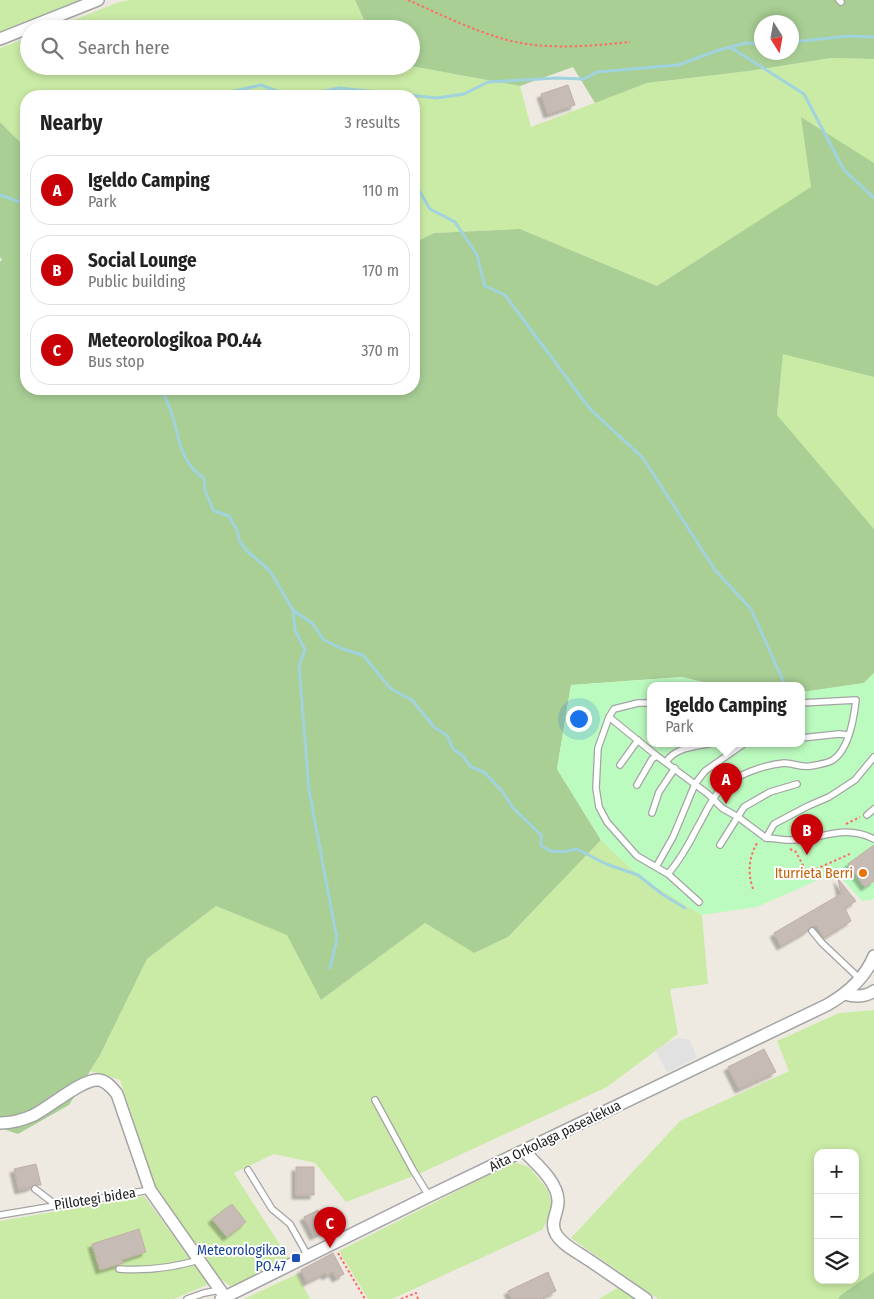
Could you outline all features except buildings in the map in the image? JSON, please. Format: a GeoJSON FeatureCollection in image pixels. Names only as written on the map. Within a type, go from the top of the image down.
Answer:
{"type":"FeatureCollection","features":[{"type":"Feature","properties":{"kind":"street"},"geometry":{"type":"LineString","coordinates":[[48,20],[98,0]]}},
{"type":"Feature","properties":{"kind":"street"},"geometry":{"type":"LineString","coordinates":[[0,39],[20,31]]}},
{"type":"Feature","properties":{"kind":"street","name":"Aita Orkolaga pasealekua"},"geometry":{"type":"LineString","coordinates":[[222,1295],[309,1256],[827,1005],[845,994],[872,969],[874,956]]}},
{"type":"Feature","properties":{"kind":"street"},"geometry":{"type":"LineString","coordinates":[[845,994],[855,997],[873,993]]}},
{"type":"Feature","properties":{"kind":"street"},"geometry":{"type":"LineString","coordinates":[[0,1124],[10,1123],[33,1115],[84,1083],[98,1080],[108,1083],[117,1094],[150,1190]]}},
{"type":"Feature","properties":{"kind":"street"},"geometry":{"type":"LineString","coordinates":[[524,1151],[537,1164],[553,1184],[556,1191],[558,1200],[558,1209],[554,1217],[556,1234],[574,1249],[646,1299]]}},
{"type":"Feature","properties":{"kind":"street","name":"Pillotegi bidea"},"geometry":{"type":"LineString","coordinates":[[150,1190],[222,1295]]}},
{"type":"Feature","properties":{"kind":"lane"},"geometry":{"type":"LineString","coordinates":[[668,874],[697,830],[713,798],[722,788],[760,768],[786,763],[809,767],[832,760],[840,752],[849,735],[856,700],[805,703]]}},
{"type":"Feature","properties":{"kind":"lane"},"geometry":{"type":"LineString","coordinates":[[647,703],[638,703],[614,709],[609,718],[598,748],[596,788],[599,806],[607,822],[637,856],[668,874],[698,902]]}},
{"type":"Feature","properties":{"kind":"lane"},"geometry":{"type":"LineString","coordinates":[[609,718],[713,798],[722,808],[738,817],[763,836],[790,840],[844,832],[874,839]]}},
{"type":"Feature","properties":{"kind":"lane"},"geometry":{"type":"LineString","coordinates":[[805,738],[839,734],[849,735]]}},
{"type":"Feature","properties":{"kind":"lane"},"geometry":{"type":"LineString","coordinates":[[620,765],[638,740]]}},
{"type":"Feature","properties":{"kind":"lane"},"geometry":{"type":"LineString","coordinates":[[666,762],[671,755],[680,750],[694,747]]}},
{"type":"Feature","properties":{"kind":"lane"},"geometry":{"type":"LineString","coordinates":[[656,867],[673,838],[695,784],[705,772],[739,747]]}},
{"type":"Feature","properties":{"kind":"lane"},"geometry":{"type":"LineString","coordinates":[[637,785],[652,759],[657,756]]}},
{"type":"Feature","properties":{"kind":"lane"},"geometry":{"type":"LineString","coordinates":[[763,836],[774,824],[808,806],[829,798],[856,780],[874,757]]}},
{"type":"Feature","properties":{"kind":"lane"},"geometry":{"type":"LineString","coordinates":[[652,813],[659,792],[675,768]]}},
{"type":"Feature","properties":{"kind":"lane"},"geometry":{"type":"LineString","coordinates":[[720,845],[744,807],[757,798],[782,787],[797,784]]}},
{"type":"Feature","properties":{"kind":"lane"},"geometry":{"type":"LineString","coordinates":[[867,814],[874,810]]}},
{"type":"Feature","properties":{"kind":"lane"},"geometry":{"type":"LineString","coordinates":[[812,931],[860,979]]}},
{"type":"Feature","properties":{"kind":"lane"},"geometry":{"type":"LineString","coordinates":[[375,1100],[413,1170],[430,1196]]}},
{"type":"Feature","properties":{"kind":"lane"},"geometry":{"type":"LineString","coordinates":[[248,1170],[272,1209],[290,1224],[309,1256]]}},
{"type":"Feature","properties":{"kind":"lane"},"geometry":{"type":"LineString","coordinates":[[35,1189],[42,1197],[56,1205]]}},
{"type":"Feature","properties":{"kind":"lane","name":"Pillotegi bidea"},"geometry":{"type":"LineString","coordinates":[[0,1215],[150,1190]]}},
{"type":"Feature","properties":{"kind":"lane"},"geometry":{"type":"LineString","coordinates":[[119,1269],[153,1270],[180,1266],[199,1260]]}},
{"type":"Feature","properties":{"kind":"lane"},"geometry":{"type":"LineString","coordinates":[[188,1299],[204,1293],[222,1295]]}},
{"type":"Feature","properties":{"kind":"path"},"geometry":{"type":"LineString","coordinates":[[408,0],[480,31],[512,41],[541,45],[585,46],[630,42]]}},
{"type":"Feature","properties":{"kind":"path"},"geometry":{"type":"LineString","coordinates":[[753,889],[748,866],[751,854],[763,836]]}},
{"type":"Feature","properties":{"kind":"path"},"geometry":{"type":"LineString","coordinates":[[796,852],[807,873],[852,853]]}},
{"type":"Feature","properties":{"kind":"path"},"geometry":{"type":"LineString","coordinates":[[333,1244],[365,1299]]}},
{"type":"Feature","properties":{"kind":"path"},"geometry":{"type":"LineString","coordinates":[[401,1299],[416,1293],[418,1299]]}},
{"type":"Feature","properties":{"kind":"green space"},"geometry":{"type":"Polygon","coordinates":[[[0,0],[84,0],[33,20],[20,20],[20,25],[0,33],[0,0]]]}},
{"type":"Feature","properties":{"kind":"green space"},"geometry":{"type":"Polygon","coordinates":[[[130,0],[355,0],[364,20],[74,20],[119,2],[130,0]]]}},
{"type":"Feature","properties":{"kind":"green space"},"geometry":{"type":"Polygon","coordinates":[[[355,0],[874,0],[874,59],[831,58],[749,71],[647,83],[595,103],[573,67],[520,86],[420,68],[420,20],[364,20],[355,0]]]}},
{"type":"Feature","properties":{"kind":"green space"},"geometry":{"type":"Polygon","coordinates":[[[20,40],[20,75],[420,75],[420,68],[520,86],[531,127],[647,83],[749,71],[831,58],[874,59],[874,164],[812,187],[657,286],[520,229],[434,233],[420,240],[420,90],[20,90],[20,142],[0,122],[0,48],[20,40]]]}},
{"type":"Feature","properties":{"kind":"green space"},"geometry":{"type":"Polygon","coordinates":[[[801,117],[874,163],[874,377],[783,354],[777,415],[874,529],[874,673],[864,683],[806,692],[805,682],[703,682],[682,677],[571,685],[557,769],[601,840],[508,937],[474,953],[425,923],[321,1000],[287,935],[216,906],[147,959],[100,1055],[69,1105],[18,1134],[0,1128],[0,262],[2,260],[0,257],[0,122],[20,142],[20,395],[420,395],[420,240],[434,233],[520,229],[657,286],[811,187],[801,117]]]}},
{"type":"Feature","properties":{"kind":"green space"},"geometry":{"type":"Polygon","coordinates":[[[783,353],[874,377],[874,529],[777,416],[783,353]]]}},
{"type":"Feature","properties":{"kind":"green space"},"geometry":{"type":"Polygon","coordinates":[[[874,673],[874,898],[871,900],[862,901],[836,872],[757,907],[702,915],[639,876],[601,840],[557,769],[571,685],[682,677],[703,682],[647,682],[647,747],[805,747],[805,691],[864,683],[874,673]]]}},
{"type":"Feature","properties":{"kind":"green space"},"geometry":{"type":"Polygon","coordinates":[[[601,840],[639,876],[702,915],[708,984],[670,989],[678,1034],[607,1087],[421,1173],[346,1202],[315,1163],[274,1154],[234,1173],[289,1259],[231,1287],[210,1270],[156,1189],[120,1080],[90,1071],[100,1055],[147,959],[216,906],[288,935],[321,1000],[425,923],[474,953],[508,937],[601,840]]]}},
{"type":"Feature","properties":{"kind":"green space"},"geometry":{"type":"Polygon","coordinates":[[[874,1010],[874,1272],[859,1283],[859,1149],[814,1149],[814,1284],[858,1284],[838,1299],[658,1299],[571,1238],[680,1121],[789,1071],[777,1041],[839,1013],[874,1010]]]}},
{"type":"Feature","properties":{"kind":"green space"},"geometry":{"type":"Polygon","coordinates":[[[514,1162],[529,1167],[548,1190],[552,1205],[542,1230],[392,1299],[368,1299],[339,1251],[514,1162]]]}},
{"type":"Feature","properties":{"kind":"green space"},"geometry":{"type":"Polygon","coordinates":[[[144,1196],[209,1284],[174,1299],[0,1299],[0,1221],[144,1196]]]}},
{"type":"Feature","properties":{"kind":"green space"},"geometry":{"type":"Polygon","coordinates":[[[874,1272],[874,1299],[838,1299],[841,1295],[874,1272]]]}},
{"type":"Feature","properties":{"kind":"green space"},"geometry":{"type":"Polygon","coordinates":[[[297,1274],[310,1299],[244,1299],[297,1274]]]}},
{"type":"Feature","properties":{"kind":"green space"},"geometry":{"type":"Polygon","coordinates":[[[619,1287],[637,1299],[599,1299],[619,1287]]]}},
{"type":"Feature","properties":{"kind":"shaded area"},"geometry":{"type":"Polygon","coordinates":[[[677,1038],[690,1040],[697,1058],[667,1072],[655,1050],[677,1038]]]}},
{"type":"Feature","properties":{"kind":"waterway"},"geometry":{"type":"LineString","coordinates":[[799,41],[849,36],[874,37]]}},
{"type":"Feature","properties":{"kind":"waterway"},"geometry":{"type":"LineString","coordinates":[[420,96],[437,98],[464,94],[488,82],[557,78],[584,79],[597,72],[678,65],[719,50],[746,43],[754,44]]}},
{"type":"Feature","properties":{"kind":"waterway"},"geometry":{"type":"LineString","coordinates":[[730,47],[804,94],[844,170],[874,198]]}},
{"type":"Feature","properties":{"kind":"waterway"},"geometry":{"type":"LineString","coordinates":[[239,90],[261,85],[274,90]]}},
{"type":"Feature","properties":{"kind":"waterway"},"geometry":{"type":"LineString","coordinates":[[330,90],[339,88],[359,90]]}},
{"type":"Feature","properties":{"kind":"waterway"},"geometry":{"type":"LineString","coordinates":[[420,192],[430,209],[455,222],[477,255],[485,286],[505,295],[590,409],[643,458],[715,570],[751,609],[784,682]]}},
{"type":"Feature","properties":{"kind":"waterway"},"geometry":{"type":"LineString","coordinates":[[0,195],[20,202]]}},
{"type":"Feature","properties":{"kind":"waterway"},"geometry":{"type":"LineString","coordinates":[[164,395],[172,414],[182,450],[190,465],[204,478],[205,491],[214,511],[229,516],[237,530],[240,542],[247,551],[270,571],[293,610],[312,623],[324,640],[343,649],[363,655],[391,689],[412,700],[435,728],[447,735],[453,749],[463,756],[471,767],[484,772],[502,791],[513,808],[541,835],[541,846],[551,851],[563,852],[577,849],[606,864],[638,875],[662,894],[685,908]]}},
{"type":"Feature","properties":{"kind":"waterway"},"geometry":{"type":"LineString","coordinates":[[293,610],[295,630],[305,650],[299,665],[309,790],[337,939],[330,968]]}},
{"type":"Feature","properties":{"kind":"place","name":"Igeldo Camping"},"geometry":{"type":"Point","coordinates":[726,804]}},
{"type":"Feature","properties":{"kind":"place","name":"Social Lounge"},"geometry":{"type":"Point","coordinates":[807,855]}},
{"type":"Feature","properties":{"kind":"place","name":"Iturrieta Berri"},"geometry":{"type":"Point","coordinates":[863,873]}},
{"type":"Feature","properties":{"kind":"place","name":"Meteorologikoa PO.44"},"geometry":{"type":"Point","coordinates":[330,1248]}},
{"type":"Feature","properties":{"kind":"place","name":"Meteorologikoa PO.47"},"geometry":{"type":"Point","coordinates":[296,1258]}}]}
